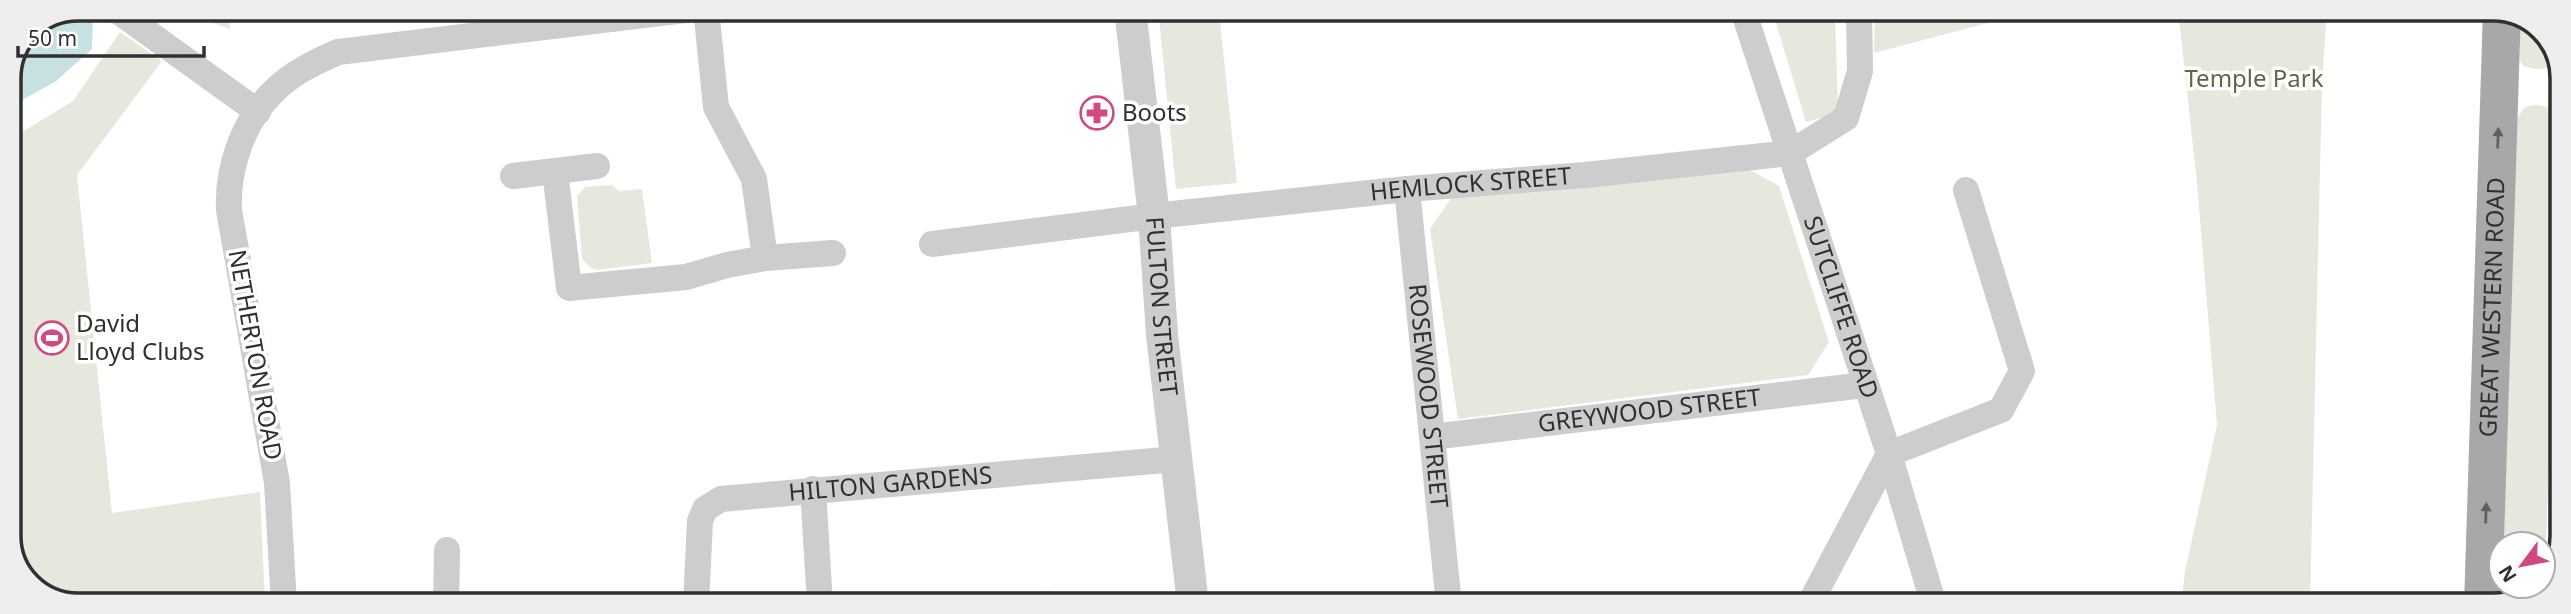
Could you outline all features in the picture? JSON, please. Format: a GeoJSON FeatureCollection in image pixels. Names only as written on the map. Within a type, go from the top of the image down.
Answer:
{"type":"FeatureCollection","features":[{"type":"Feature","properties":{"kind":"main road","name":"GREAT WESTERN ROAD"},"geometry":{"type":"LineString","coordinates":[[2483,593],[2502,22]]}},
{"type":"Feature","properties":{"kind":"street"},"geometry":{"type":"LineString","coordinates":[[133,21],[258,112]]}},
{"type":"Feature","properties":{"kind":"street","name":"NETHERTON ROAD"},"geometry":{"type":"LineString","coordinates":[[283,593],[277,483],[229,210],[228,188],[241,142],[273,91],[307,65],[338,52],[553,21]]}},
{"type":"Feature","properties":{"kind":"street"},"geometry":{"type":"LineString","coordinates":[[707,21],[716,107],[754,179],[765,258]]}},
{"type":"Feature","properties":{"kind":"street","name":"FULTON STREET"},"geometry":{"type":"LineString","coordinates":[[1131,21],[1154,216],[1162,335],[1192,593]]}},
{"type":"Feature","properties":{"kind":"street","name":"SUTCLIFFE ROAD"},"geometry":{"type":"LineString","coordinates":[[1748,21],[1864,385],[1889,454],[1930,593]]}},
{"type":"Feature","properties":{"kind":"street"},"geometry":{"type":"LineString","coordinates":[[1790,153],[1846,118],[1860,71],[1859,21]]}},
{"type":"Feature","properties":{"kind":"street","name":"HEMLOCK STREET"},"geometry":{"type":"LineString","coordinates":[[932,243],[1407,189],[1584,175],[1790,153]]}},
{"type":"Feature","properties":{"kind":"street"},"geometry":{"type":"LineString","coordinates":[[513,176],[597,166]]}},
{"type":"Feature","properties":{"kind":"street"},"geometry":{"type":"LineString","coordinates":[[555,171],[569,288],[686,277],[765,258],[833,253]]}},
{"type":"Feature","properties":{"kind":"street","name":"ROSEWOOD STREET"},"geometry":{"type":"LineString","coordinates":[[1407,189],[1448,593]]}},
{"type":"Feature","properties":{"kind":"street"},"geometry":{"type":"LineString","coordinates":[[1815,593],[1889,454],[2001,410],[2022,371],[1966,190]]}},
{"type":"Feature","properties":{"kind":"street","name":"GREYWOOD STREET"},"geometry":{"type":"LineString","coordinates":[[1432,437],[1864,385]]}},
{"type":"Feature","properties":{"kind":"street","name":"HILTON GARDENS"},"geometry":{"type":"LineString","coordinates":[[697,593],[700,521],[705,509],[721,499],[1176,459]]}},
{"type":"Feature","properties":{"kind":"street"},"geometry":{"type":"LineString","coordinates":[[813,489],[819,593]]}},
{"type":"Feature","properties":{"kind":"street"},"geometry":{"type":"LineString","coordinates":[[446,593],[447,550]]}},
{"type":"Feature","properties":{"kind":"green space"},"geometry":{"type":"Polygon","coordinates":[[[208,21],[230,21],[230,29],[208,21]]]}},
{"type":"Feature","properties":{"kind":"green space"},"geometry":{"type":"Polygon","coordinates":[[[1159,21],[1220,21],[1237,183],[1176,189],[1159,21]]]}},
{"type":"Feature","properties":{"kind":"green space"},"geometry":{"type":"Polygon","coordinates":[[[1775,21],[1835,21],[1838,113],[1806,122],[1775,21]]]}},
{"type":"Feature","properties":{"kind":"green space"},"geometry":{"type":"Polygon","coordinates":[[[1875,21],[1996,21],[1874,53],[1875,21]]]}},
{"type":"Feature","properties":{"kind":"green space","name":"Temple Park"},"geometry":{"type":"Polygon","coordinates":[[[2179,21],[2326,21],[2322,83],[2310,593],[2182,593],[2217,425],[2197,183],[2179,21]]]}},
{"type":"Feature","properties":{"kind":"green space"},"geometry":{"type":"Polygon","coordinates":[[[2520,28],[2536,40],[2546,56],[2549,68],[2523,66],[2520,60],[2520,28]]]}},
{"type":"Feature","properties":{"kind":"green space","name":"David Lloyd Clubs"},"geometry":{"type":"Polygon","coordinates":[[[120,32],[162,61],[77,175],[112,513],[260,492],[265,593],[67,592],[43,581],[25,558],[21,540],[21,133],[73,101],[120,32]]]}},
{"type":"Feature","properties":{"kind":"green space"},"geometry":{"type":"Polygon","coordinates":[[[2533,105],[2550,109],[2550,424],[2546,530],[2504,530],[2515,121],[2524,108],[2533,105]]]}},
{"type":"Feature","properties":{"kind":"green space"},"geometry":{"type":"Polygon","coordinates":[[[1743,166],[1779,186],[1829,342],[1808,375],[1458,419],[1430,229],[1452,197],[1743,166]]]}},
{"type":"Feature","properties":{"kind":"green space"},"geometry":{"type":"Polygon","coordinates":[[[612,185],[619,191],[642,189],[652,263],[597,270],[582,259],[577,196],[585,187],[612,185]]]}},
{"type":"Feature","properties":{"kind":"water"},"geometry":{"type":"Polygon","coordinates":[[[93,21],[92,49],[55,82],[21,100],[22,67],[31,46],[56,25],[93,21]]]}},
{"type":"Feature","properties":{"kind":"place","name":"Boots"},"geometry":{"type":"Point","coordinates":[1097,113]}},
{"type":"Feature","properties":{"kind":"place","name":"David Lloyd Clubs"},"geometry":{"type":"Point","coordinates":[52,338]}}]}
